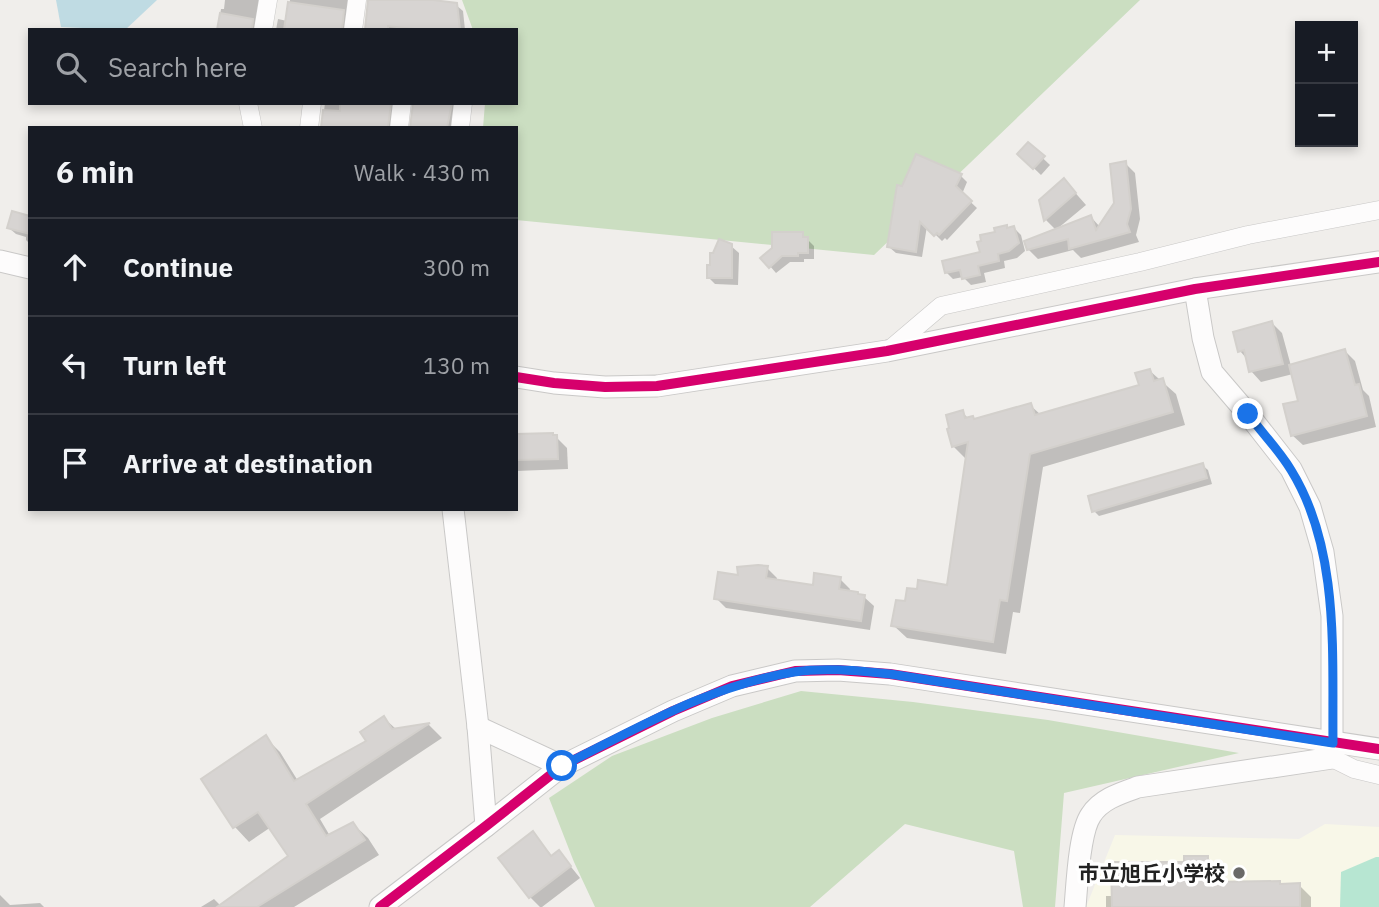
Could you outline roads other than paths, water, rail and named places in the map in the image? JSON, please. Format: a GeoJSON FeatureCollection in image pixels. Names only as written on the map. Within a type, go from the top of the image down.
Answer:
{"type":"FeatureCollection","features":[{"type":"Feature","properties":{"kind":"street"},"geometry":{"type":"LineString","coordinates":[[263,28],[268,0]]}},
{"type":"Feature","properties":{"kind":"street"},"geometry":{"type":"LineString","coordinates":[[353,28],[357,0]]}},
{"type":"Feature","properties":{"kind":"street"},"geometry":{"type":"LineString","coordinates":[[248,105],[253,126]]}},
{"type":"Feature","properties":{"kind":"street"},"geometry":{"type":"LineString","coordinates":[[309,126],[312,105]]}},
{"type":"Feature","properties":{"kind":"street"},"geometry":{"type":"LineString","coordinates":[[399,126],[402,105]]}},
{"type":"Feature","properties":{"kind":"street"},"geometry":{"type":"LineString","coordinates":[[460,126],[463,105]]}},
{"type":"Feature","properties":{"kind":"street"},"geometry":{"type":"LineString","coordinates":[[887,351],[941,306],[1248,235],[1379,211]]}},
{"type":"Feature","properties":{"kind":"street"},"geometry":{"type":"LineString","coordinates":[[0,261],[28,268]]}},
{"type":"Feature","properties":{"kind":"street"},"geometry":{"type":"LineString","coordinates":[[518,377],[605,387],[657,386],[887,351],[1195,289],[1379,262]]}},
{"type":"Feature","properties":{"kind":"street"},"geometry":{"type":"LineString","coordinates":[[1195,289],[1212,372],[1291,469],[1310,508],[1322,552],[1332,616],[1332,750]]}},
{"type":"Feature","properties":{"kind":"street"},"geometry":{"type":"LineString","coordinates":[[453,511],[478,727],[486,826]]}},
{"type":"Feature","properties":{"kind":"street"},"geometry":{"type":"LineString","coordinates":[[380,907],[562,766],[673,710],[732,686],[795,671],[838,670],[890,674],[1332,750],[1354,769],[1379,775]]}},
{"type":"Feature","properties":{"kind":"street"},"geometry":{"type":"LineString","coordinates":[[478,727],[562,766]]}},
{"type":"Feature","properties":{"kind":"street"},"geometry":{"type":"LineString","coordinates":[[1074,907],[1083,837],[1090,815],[1115,795],[1138,787],[1332,750],[1379,749]]}},
{"type":"Feature","properties":{"kind":"water"},"geometry":{"type":"Polygon","coordinates":[[[56,0],[157,0],[127,28],[61,27],[56,0]]]}},
{"type":"Feature","properties":{"kind":"place","name":"市立旭丘小学校"},"geometry":{"type":"Point","coordinates":[1239,873]}}]}
